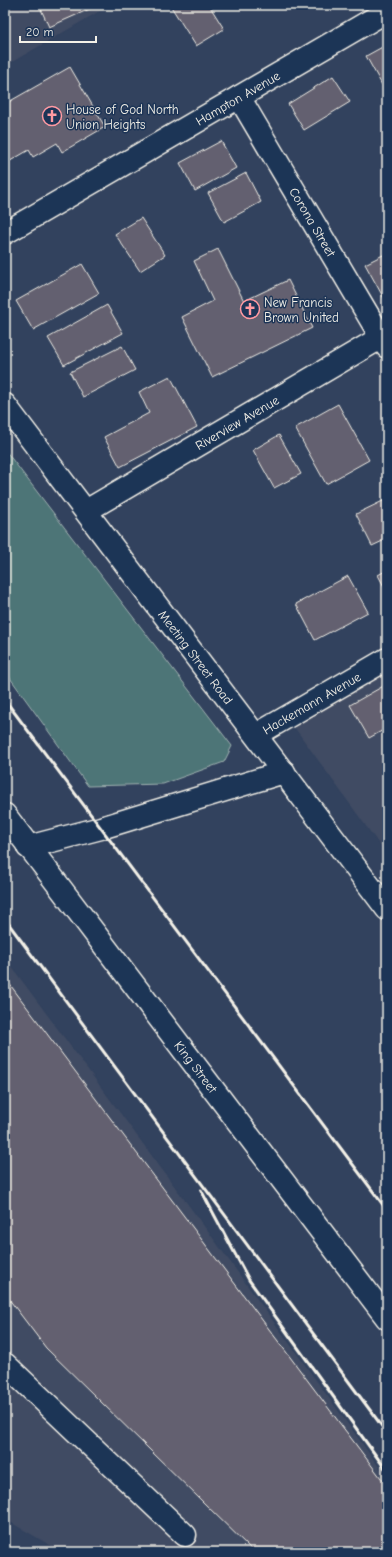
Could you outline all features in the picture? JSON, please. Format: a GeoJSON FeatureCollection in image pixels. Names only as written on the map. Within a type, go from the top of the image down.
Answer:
{"type":"FeatureCollection","features":[{"type":"Feature","properties":{"kind":"main road","name":"Hampton Avenue"},"geometry":{"type":"LineString","coordinates":[[5,233],[387,11]]}},
{"type":"Feature","properties":{"kind":"main road","name":"Corona Street"},"geometry":{"type":"LineString","coordinates":[[239,97],[385,339]]}},
{"type":"Feature","properties":{"kind":"main road","name":"Riverview Avenue"},"geometry":{"type":"LineString","coordinates":[[86,511],[385,339]]}},
{"type":"Feature","properties":{"kind":"main road","name":"Meeting Street Road"},"geometry":{"type":"LineString","coordinates":[[5,405],[387,909]]}},
{"type":"Feature","properties":{"kind":"main road","name":"Hackemann Avenue"},"geometry":{"type":"LineString","coordinates":[[256,736],[387,659]]}},
{"type":"Feature","properties":{"kind":"main road"},"geometry":{"type":"LineString","coordinates":[[28,848],[101,828],[284,772]]}},
{"type":"Feature","properties":{"kind":"main road","name":"King Street"},"geometry":{"type":"LineString","coordinates":[[5,815],[28,848],[387,1318]]}},
{"type":"Feature","properties":{"kind":"main road"},"geometry":{"type":"LineString","coordinates":[[5,1364],[185,1535]]}},
{"type":"Feature","properties":{"kind":"shaded area"},"geometry":{"type":"Polygon","coordinates":[[[5,5],[110,5],[5,66],[5,5]]]}},
{"type":"Feature","properties":{"kind":"shaded area"},"geometry":{"type":"Polygon","coordinates":[[[387,659],[387,855],[287,717],[387,659]]]}},
{"type":"Feature","properties":{"kind":"shaded area"},"geometry":{"type":"Polygon","coordinates":[[[5,958],[212,1237],[387,1478],[387,1552],[62,1552],[5,1519],[5,958]]]}},
{"type":"Feature","properties":{"kind":"green space"},"geometry":{"type":"Polygon","coordinates":[[[5,450],[232,746],[224,762],[163,784],[88,786],[5,671],[5,450]]]}},
{"type":"Feature","properties":{"kind":"building"},"geometry":{"type":"Polygon","coordinates":[[[39,5],[91,5],[92,8],[49,27],[39,5]]]}},
{"type":"Feature","properties":{"kind":"building"},"geometry":{"type":"Polygon","coordinates":[[[170,5],[209,5],[224,29],[196,46],[170,5]]]}},
{"type":"Feature","properties":{"kind":"building"},"geometry":{"type":"Polygon","coordinates":[[[386,45],[387,82],[382,85],[366,56],[386,45]]]}},
{"type":"Feature","properties":{"kind":"building","name":"House of God North Union Heights"},"geometry":{"type":"Polygon","coordinates":[[[70,67],[105,127],[62,152],[57,143],[33,157],[29,150],[5,164],[5,104],[70,67]]]}},
{"type":"Feature","properties":{"kind":"building"},"geometry":{"type":"Polygon","coordinates":[[[333,76],[350,102],[304,130],[288,104],[333,76]]]}},
{"type":"Feature","properties":{"kind":"building"},"geometry":{"type":"Polygon","coordinates":[[[221,141],[236,168],[195,191],[180,163],[221,141]]]}},
{"type":"Feature","properties":{"kind":"building"},"geometry":{"type":"Polygon","coordinates":[[[246,173],[261,202],[224,222],[208,193],[246,173]]]}},
{"type":"Feature","properties":{"kind":"building"},"geometry":{"type":"Polygon","coordinates":[[[141,218],[165,255],[140,271],[115,234],[141,218]]]}},
{"type":"Feature","properties":{"kind":"building","name":"New Francis Brown United"},"geometry":{"type":"Polygon","coordinates":[[[218,249],[244,301],[288,280],[312,328],[212,377],[182,317],[213,301],[194,261],[218,249]]]}},
{"type":"Feature","properties":{"kind":"building"},"geometry":{"type":"Polygon","coordinates":[[[387,253],[387,304],[365,264],[387,253]]]}},
{"type":"Feature","properties":{"kind":"building"},"geometry":{"type":"Polygon","coordinates":[[[82,264],[99,293],[33,330],[16,301],[82,264]]]}},
{"type":"Feature","properties":{"kind":"building"},"geometry":{"type":"Polygon","coordinates":[[[107,305],[123,333],[64,365],[48,338],[107,305]]]}},
{"type":"Feature","properties":{"kind":"building"},"geometry":{"type":"Polygon","coordinates":[[[122,346],[135,370],[83,397],[70,372],[122,346]]]}},
{"type":"Feature","properties":{"kind":"building"},"geometry":{"type":"Polygon","coordinates":[[[170,376],[197,427],[120,467],[104,437],[149,413],[139,392],[170,376]]]}},
{"type":"Feature","properties":{"kind":"building"},"geometry":{"type":"Polygon","coordinates":[[[338,404],[369,460],[326,484],[295,428],[338,404]]]}},
{"type":"Feature","properties":{"kind":"building"},"geometry":{"type":"Polygon","coordinates":[[[279,435],[301,474],[274,488],[253,450],[279,435]]]}},
{"type":"Feature","properties":{"kind":"building"},"geometry":{"type":"Polygon","coordinates":[[[387,499],[387,539],[372,546],[356,514],[387,499]]]}},
{"type":"Feature","properties":{"kind":"building"},"geometry":{"type":"Polygon","coordinates":[[[387,570],[387,592],[378,575],[387,570]]]}},
{"type":"Feature","properties":{"kind":"building"},"geometry":{"type":"Polygon","coordinates":[[[348,576],[368,612],[315,640],[296,604],[348,576]]]}},
{"type":"Feature","properties":{"kind":"building"},"geometry":{"type":"Polygon","coordinates":[[[387,684],[387,728],[369,738],[350,705],[387,684]]]}},
{"type":"Feature","properties":{"kind":"building"},"geometry":{"type":"Polygon","coordinates":[[[5,978],[387,1486],[387,1552],[254,1552],[46,1348],[5,1294],[5,978]]]}},
{"type":"Feature","properties":{"kind":"railway"},"geometry":{"type":"LineString","coordinates":[[5,700],[387,1210]]}},
{"type":"Feature","properties":{"kind":"railway"},"geometry":{"type":"LineString","coordinates":[[5,919],[387,1433]]}},
{"type":"Feature","properties":{"kind":"railway"},"geometry":{"type":"LineString","coordinates":[[201,1190],[249,1280],[387,1471]]}},
{"type":"Feature","properties":{"kind":"place","name":"House of God North Union Heights"},"geometry":{"type":"Point","coordinates":[52,116]}},
{"type":"Feature","properties":{"kind":"place","name":"New Francis Brown United"},"geometry":{"type":"Point","coordinates":[250,309]}}]}
